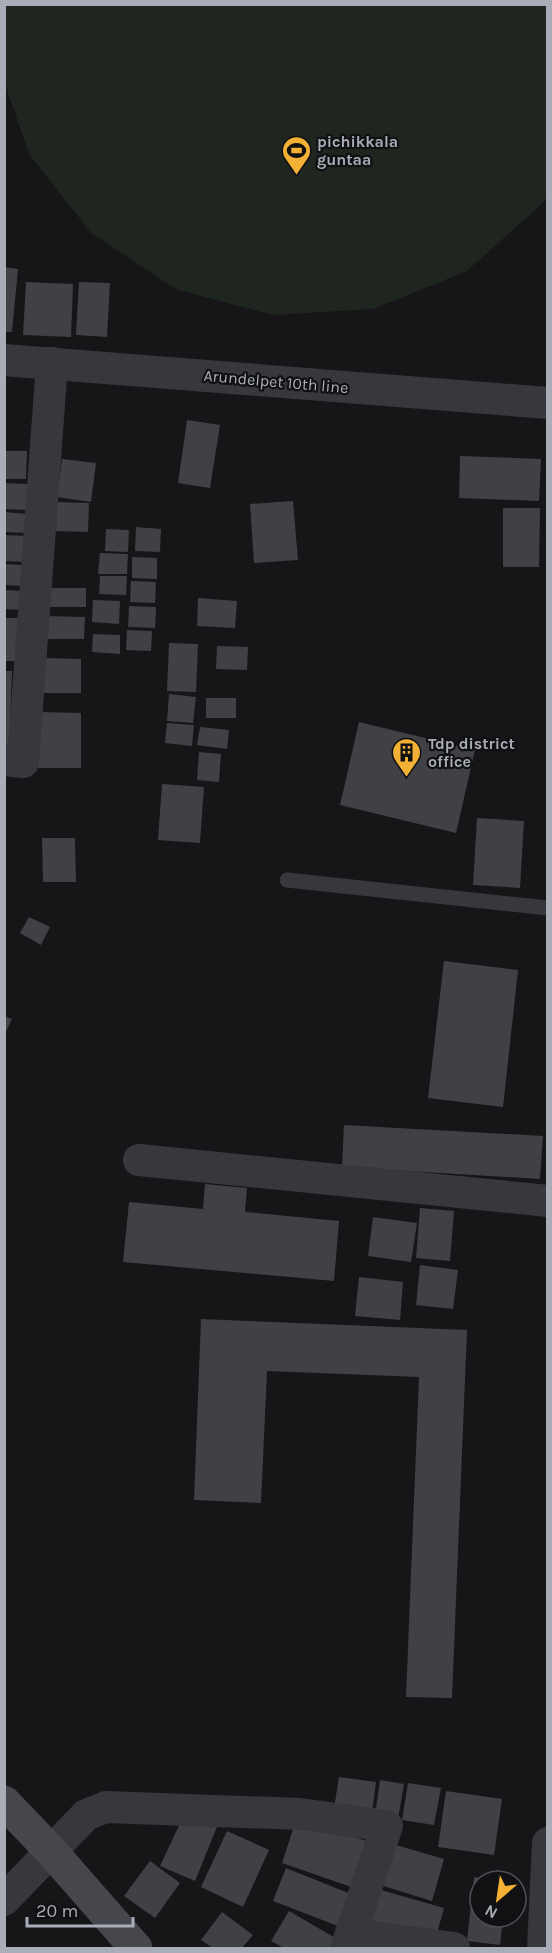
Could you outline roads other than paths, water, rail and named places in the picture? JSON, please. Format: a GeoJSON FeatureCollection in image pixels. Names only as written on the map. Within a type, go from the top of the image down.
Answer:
{"type":"FeatureCollection","features":[{"type":"Feature","properties":{"kind":"street","name":"Arundelpet 10th line"},"geometry":{"type":"LineString","coordinates":[[4,360],[548,403]]}},
{"type":"Feature","properties":{"kind":"street"},"geometry":{"type":"LineString","coordinates":[[4,760],[23,762],[52,363]]}},
{"type":"Feature","properties":{"kind":"street"},"geometry":{"type":"LineString","coordinates":[[139,1160],[548,1200]]}},
{"type":"Feature","properties":{"kind":"street"},"geometry":{"type":"LineString","coordinates":[[4,1802],[51,1851],[136,1948]]}},
{"type":"Feature","properties":{"kind":"street"},"geometry":{"type":"LineString","coordinates":[[4,1900],[86,1815],[106,1807],[300,1814],[387,1826],[349,1941],[454,1948]]}},
{"type":"Feature","properties":{"kind":"street"},"geometry":{"type":"LineString","coordinates":[[545,1935],[548,1843]]}},
{"type":"Feature","properties":{"kind":"lane"},"geometry":{"type":"LineString","coordinates":[[287,880],[548,908]]}},
{"type":"Feature","properties":{"kind":"place","name":"pichikkala guntaa"},"geometry":{"type":"Point","coordinates":[296,176]}},
{"type":"Feature","properties":{"kind":"place","name":"Tdp district office"},"geometry":{"type":"Point","coordinates":[407,778]}}]}
